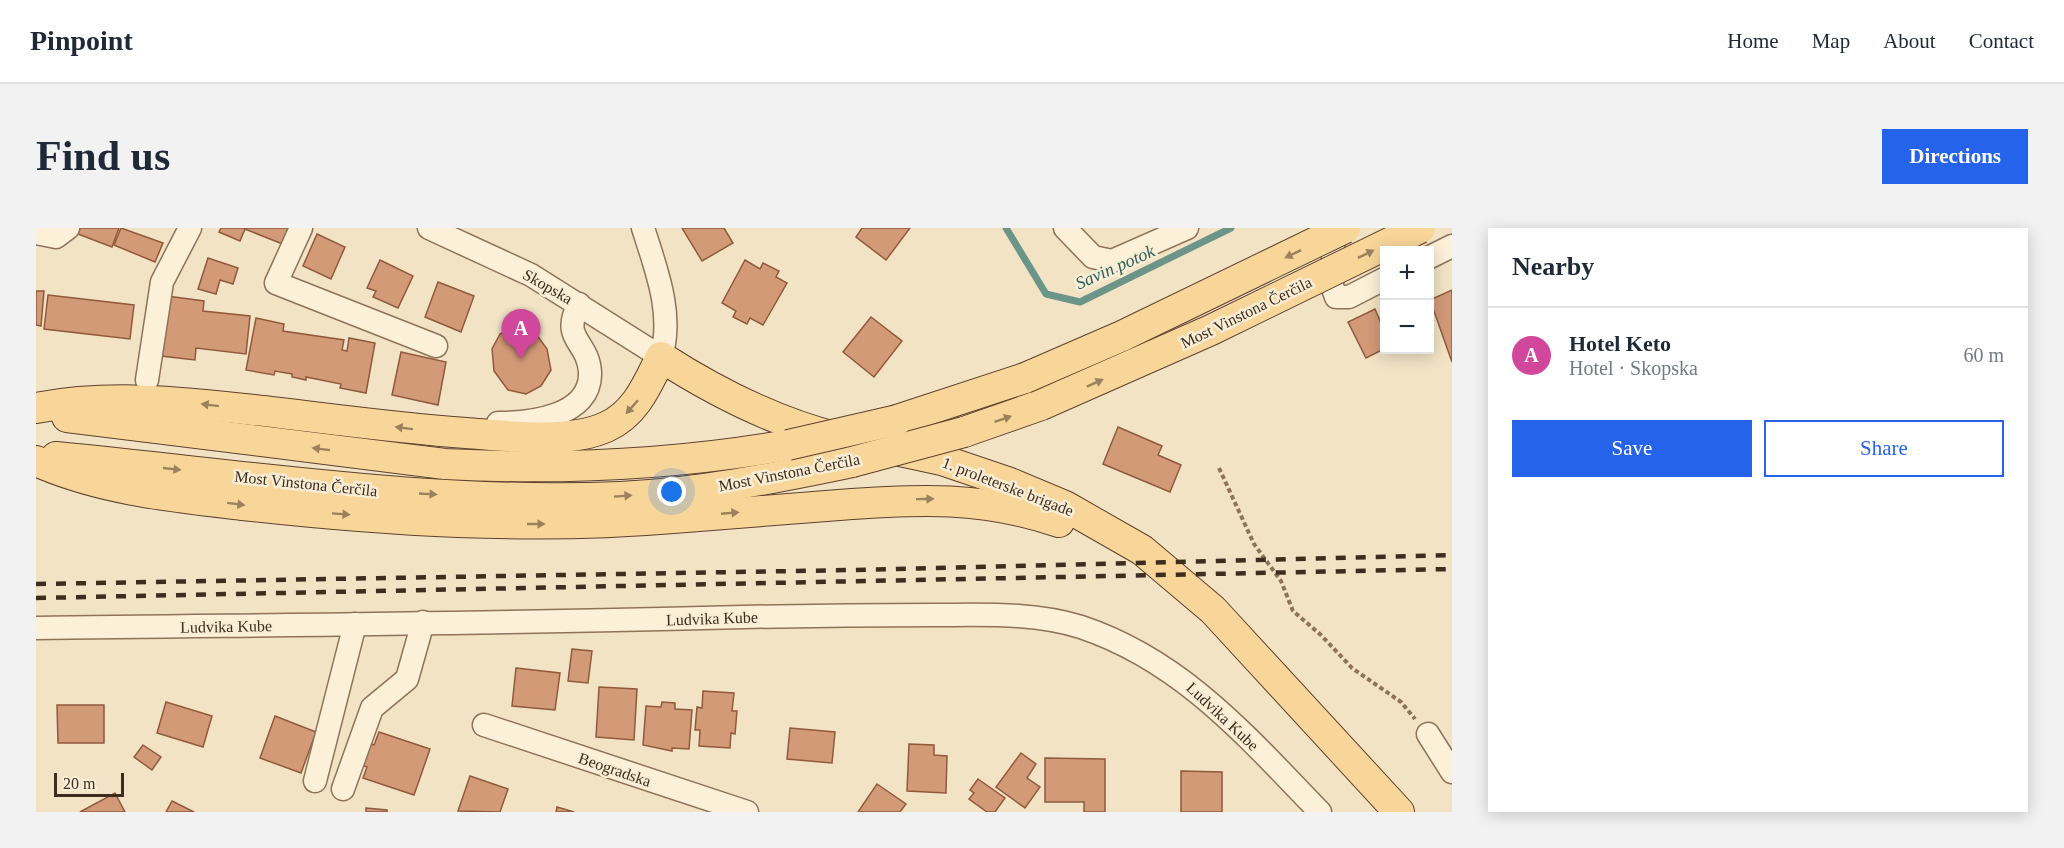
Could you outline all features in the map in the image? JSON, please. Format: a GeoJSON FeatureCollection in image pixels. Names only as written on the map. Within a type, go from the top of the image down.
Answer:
{"type":"FeatureCollection","features":[{"type":"Feature","properties":{"kind":"main road","name":"Most Vinstona Čerčila"},"geometry":{"type":"LineString","coordinates":[[36,413],[468,466],[600,467],[677,462],[735,454],[897,420],[1025,378],[1133,332],[1346,228]]}},
{"type":"Feature","properties":{"kind":"main road","name":"Most Vinstona Čerčila"},"geometry":{"type":"LineString","coordinates":[[36,455],[364,491],[512,497],[622,496],[772,478],[852,462],[964,432],[1041,405],[1211,330],[1420,228]]}},
{"type":"Feature","properties":{"kind":"main road"},"geometry":{"type":"LineString","coordinates":[[36,408],[88,401],[162,401],[452,432],[560,436],[605,428],[617,422],[634,406],[661,357]]}},
{"type":"Feature","properties":{"kind":"main road","name":"1. proleterske brigade"},"geometry":{"type":"LineString","coordinates":[[661,357],[716,390],[772,417],[809,431],[942,460],[1065,506],[1115,532],[1169,570],[1213,609],[1400,812]]}},
{"type":"Feature","properties":{"kind":"main road"},"geometry":{"type":"LineString","coordinates":[[36,461],[88,480],[138,490],[283,509],[405,519],[474,523],[595,524],[890,501],[949,499],[999,505],[1074,527],[1115,532]]}},
{"type":"Feature","properties":{"kind":"street"},"geometry":{"type":"LineString","coordinates":[[36,233],[56,237],[68,228]]}},
{"type":"Feature","properties":{"kind":"street"},"geometry":{"type":"LineString","coordinates":[[147,380],[162,282],[190,228]]}},
{"type":"Feature","properties":{"kind":"street"},"geometry":{"type":"LineString","coordinates":[[301,228],[276,283],[436,346]]}},
{"type":"Feature","properties":{"kind":"street","name":"Skopska"},"geometry":{"type":"LineString","coordinates":[[429,228],[531,276],[661,357]]}},
{"type":"Feature","properties":{"kind":"street"},"geometry":{"type":"LineString","coordinates":[[643,228],[664,309],[666,326],[661,357]]}},
{"type":"Feature","properties":{"kind":"street"},"geometry":{"type":"LineString","coordinates":[[1065,228],[1093,257],[1112,261],[1187,228]]}},
{"type":"Feature","properties":{"kind":"street"},"geometry":{"type":"LineString","coordinates":[[1334,228],[1332,286],[1338,298],[1348,297],[1380,281]]}},
{"type":"Feature","properties":{"kind":"street"},"geometry":{"type":"LineString","coordinates":[[1434,255],[1452,246]]}},
{"type":"Feature","properties":{"kind":"street"},"geometry":{"type":"LineString","coordinates":[[452,432],[456,423],[538,421],[575,403],[588,388],[590,373],[586,357],[572,329],[571,319],[579,304]]}},
{"type":"Feature","properties":{"kind":"street","name":"Ludvika Kube"},"geometry":{"type":"LineString","coordinates":[[36,628],[831,615],[1016,615],[1051,619],[1078,626],[1128,646],[1186,681],[1215,704],[1320,812]]}},
{"type":"Feature","properties":{"kind":"street"},"geometry":{"type":"LineString","coordinates":[[343,789],[372,708],[407,679],[423,622]]}},
{"type":"Feature","properties":{"kind":"street"},"geometry":{"type":"LineString","coordinates":[[315,781],[355,624]]}},
{"type":"Feature","properties":{"kind":"street","name":"Beogradska"},"geometry":{"type":"LineString","coordinates":[[483,725],[747,812]]}},
{"type":"Feature","properties":{"kind":"street"},"geometry":{"type":"LineString","coordinates":[[1428,734],[1452,772]]}},
{"type":"Feature","properties":{"kind":"path"},"geometry":{"type":"LineString","coordinates":[[1219,468],[1254,544],[1281,581],[1293,611],[1321,634],[1353,668],[1401,702],[1428,734]]}},
{"type":"Feature","properties":{"kind":"building"},"geometry":{"type":"Polygon","coordinates":[[[80,228],[119,228],[112,247],[78,234],[80,228]]]}},
{"type":"Feature","properties":{"kind":"building"},"geometry":{"type":"Polygon","coordinates":[[[121,228],[163,243],[155,262],[114,245],[121,228]]]}},
{"type":"Feature","properties":{"kind":"building"},"geometry":{"type":"Polygon","coordinates":[[[221,228],[298,228],[290,247],[245,229],[240,241],[219,232],[221,228]]]}},
{"type":"Feature","properties":{"kind":"building"},"geometry":{"type":"Polygon","coordinates":[[[682,228],[724,228],[733,243],[702,261],[682,228]]]}},
{"type":"Feature","properties":{"kind":"building"},"geometry":{"type":"Polygon","coordinates":[[[862,228],[910,228],[886,260],[856,237],[862,228]]]}},
{"type":"Feature","properties":{"kind":"building"},"geometry":{"type":"Polygon","coordinates":[[[317,234],[345,247],[331,279],[303,266],[317,234]]]}},
{"type":"Feature","properties":{"kind":"building"},"geometry":{"type":"Polygon","coordinates":[[[208,258],[238,268],[233,284],[220,280],[216,294],[198,289],[208,258]]]}},
{"type":"Feature","properties":{"kind":"building"},"geometry":{"type":"Polygon","coordinates":[[[380,260],[413,276],[398,308],[373,297],[376,291],[367,288],[380,260]]]}},
{"type":"Feature","properties":{"kind":"building"},"geometry":{"type":"Polygon","coordinates":[[[745,260],[760,269],[763,263],[779,271],[776,277],[787,283],[763,325],[750,318],[747,324],[733,317],[736,311],[722,303],[745,260]]]}},
{"type":"Feature","properties":{"kind":"building"},"geometry":{"type":"Polygon","coordinates":[[[438,282],[474,296],[461,332],[425,317],[438,282]]]}},
{"type":"Feature","properties":{"kind":"building"},"geometry":{"type":"Polygon","coordinates":[[[1452,290],[1452,362],[1434,311],[1434,298],[1452,290]]]}},
{"type":"Feature","properties":{"kind":"building"},"geometry":{"type":"Polygon","coordinates":[[[36,291],[44,291],[41,326],[36,325],[36,291]]]}},
{"type":"Feature","properties":{"kind":"building"},"geometry":{"type":"Polygon","coordinates":[[[48,295],[134,305],[130,339],[44,329],[48,295]]]}},
{"type":"Feature","properties":{"kind":"building"},"geometry":{"type":"Polygon","coordinates":[[[167,296],[204,301],[203,311],[250,316],[246,354],[196,348],[195,360],[161,356],[167,296]]]}},
{"type":"Feature","properties":{"kind":"building"},"geometry":{"type":"Polygon","coordinates":[[[1375,309],[1380,321],[1380,351],[1366,358],[1348,322],[1375,309]]]}},
{"type":"Feature","properties":{"kind":"building"},"geometry":{"type":"Polygon","coordinates":[[[871,317],[902,341],[874,377],[843,352],[871,317]]]}},
{"type":"Feature","properties":{"kind":"building"},"geometry":{"type":"Polygon","coordinates":[[[256,318],[284,324],[283,331],[344,340],[342,350],[347,351],[349,338],[375,343],[366,393],[340,388],[341,384],[306,377],[306,380],[292,377],[292,374],[275,371],[274,375],[246,370],[256,318]]]}},
{"type":"Feature","properties":{"kind":"building"},"geometry":{"type":"Polygon","coordinates":[[[514,327],[534,331],[547,349],[551,370],[541,386],[526,394],[508,390],[494,371],[492,349],[500,334],[514,327]]]}},
{"type":"Feature","properties":{"kind":"building"},"geometry":{"type":"Polygon","coordinates":[[[401,352],[446,362],[438,405],[392,395],[401,352]]]}},
{"type":"Feature","properties":{"kind":"building"},"geometry":{"type":"Polygon","coordinates":[[[1118,427],[1162,446],[1158,455],[1181,465],[1170,492],[1103,464],[1118,427]]]}},
{"type":"Feature","properties":{"kind":"building"},"geometry":{"type":"Polygon","coordinates":[[[572,649],[592,651],[588,683],[568,681],[572,649]]]}},
{"type":"Feature","properties":{"kind":"building"},"geometry":{"type":"Polygon","coordinates":[[[516,668],[560,673],[555,710],[512,706],[516,668]]]}},
{"type":"Feature","properties":{"kind":"building"},"geometry":{"type":"Polygon","coordinates":[[[599,687],[637,689],[634,740],[596,737],[599,687]]]}},
{"type":"Feature","properties":{"kind":"building"},"geometry":{"type":"Polygon","coordinates":[[[703,691],[734,693],[732,711],[737,711],[735,734],[731,733],[730,748],[699,746],[700,730],[695,730],[697,707],[702,708],[703,691]]]}},
{"type":"Feature","properties":{"kind":"building"},"geometry":{"type":"Polygon","coordinates":[[[166,702],[212,716],[203,747],[157,733],[166,702]]]}},
{"type":"Feature","properties":{"kind":"building"},"geometry":{"type":"Polygon","coordinates":[[[662,702],[675,703],[675,709],[692,710],[689,749],[672,748],[672,751],[643,745],[646,706],[661,707],[662,702]]]}},
{"type":"Feature","properties":{"kind":"building"},"geometry":{"type":"Polygon","coordinates":[[[57,705],[104,705],[104,743],[58,743],[57,705]]]}},
{"type":"Feature","properties":{"kind":"building"},"geometry":{"type":"Polygon","coordinates":[[[275,716],[316,732],[301,773],[260,758],[275,716]]]}},
{"type":"Feature","properties":{"kind":"building"},"geometry":{"type":"Polygon","coordinates":[[[790,728],[835,732],[832,763],[787,759],[790,728]]]}},
{"type":"Feature","properties":{"kind":"building"},"geometry":{"type":"Polygon","coordinates":[[[379,732],[430,749],[414,795],[363,778],[367,767],[358,764],[366,742],[374,745],[379,732]]]}},
{"type":"Feature","properties":{"kind":"building"},"geometry":{"type":"Polygon","coordinates":[[[909,744],[934,745],[934,755],[947,756],[946,793],[907,791],[909,744]]]}},
{"type":"Feature","properties":{"kind":"building"},"geometry":{"type":"Polygon","coordinates":[[[143,745],[161,757],[152,770],[134,757],[143,745]]]}},
{"type":"Feature","properties":{"kind":"building"},"geometry":{"type":"Polygon","coordinates":[[[1021,753],[1036,764],[1027,778],[1040,787],[1025,808],[996,787],[1021,753]]]}},
{"type":"Feature","properties":{"kind":"building"},"geometry":{"type":"Polygon","coordinates":[[[1045,758],[1105,759],[1105,812],[1084,812],[1084,802],[1045,802],[1045,758]]]}},
{"type":"Feature","properties":{"kind":"building"},"geometry":{"type":"Polygon","coordinates":[[[1181,771],[1222,772],[1222,812],[1181,812],[1181,771]]]}},
{"type":"Feature","properties":{"kind":"building"},"geometry":{"type":"Polygon","coordinates":[[[470,776],[508,789],[500,812],[458,811],[470,776]]]}},
{"type":"Feature","properties":{"kind":"building"},"geometry":{"type":"Polygon","coordinates":[[[978,779],[1005,798],[995,812],[987,812],[969,799],[974,793],[970,790],[978,779]]]}},
{"type":"Feature","properties":{"kind":"building"},"geometry":{"type":"Polygon","coordinates":[[[877,784],[906,804],[900,812],[858,812],[877,784]]]}},
{"type":"Feature","properties":{"kind":"building"},"geometry":{"type":"Polygon","coordinates":[[[115,793],[125,812],[80,812],[115,793]]]}},
{"type":"Feature","properties":{"kind":"building"},"geometry":{"type":"Polygon","coordinates":[[[172,801],[194,812],[166,812],[172,801]]]}},
{"type":"Feature","properties":{"kind":"building"},"geometry":{"type":"Polygon","coordinates":[[[557,807],[574,812],[556,812],[557,807]]]}},
{"type":"Feature","properties":{"kind":"building"},"geometry":{"type":"Polygon","coordinates":[[[366,808],[387,810],[387,812],[366,812],[366,808]]]}},
{"type":"Feature","properties":{"kind":"waterway","name":"Savin potok"},"geometry":{"type":"LineString","coordinates":[[1006,228],[1046,294],[1080,302],[1231,228]]}},
{"type":"Feature","properties":{"kind":"railway"},"geometry":{"type":"LineString","coordinates":[[36,584],[853,570],[1452,555]]}},
{"type":"Feature","properties":{"kind":"railway"},"geometry":{"type":"LineString","coordinates":[[36,598],[1452,569]]}},
{"type":"Feature","properties":{"kind":"place","name":"Hotel Keto"},"geometry":{"type":"Point","coordinates":[521,359]}}]}
